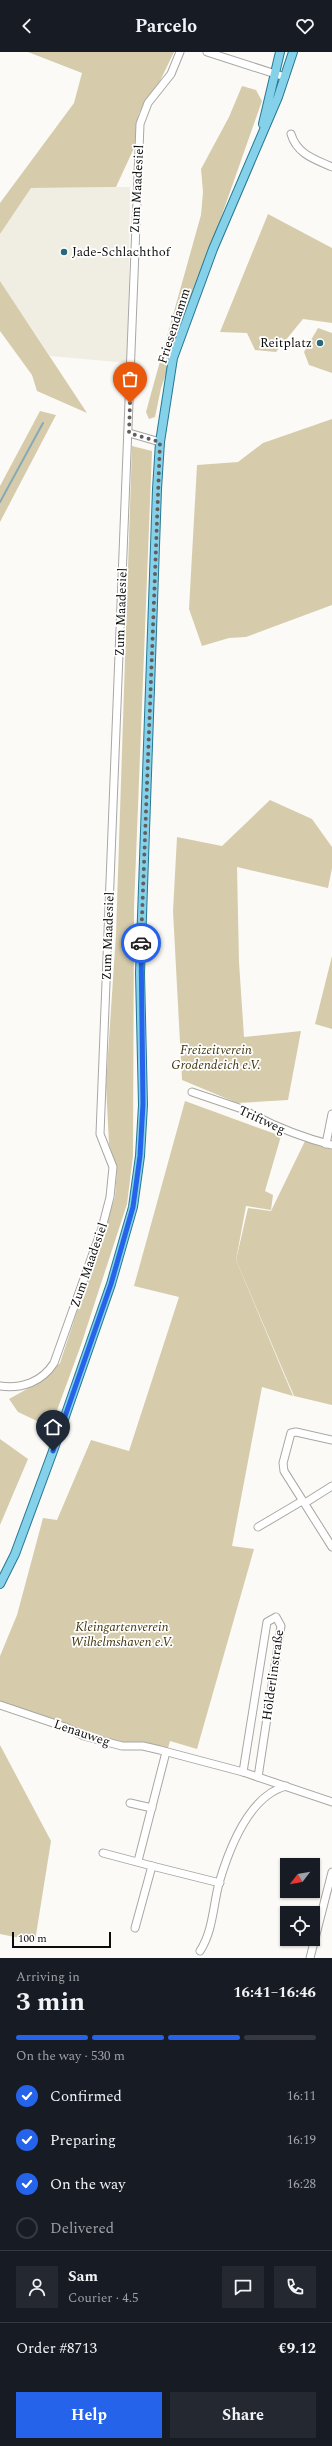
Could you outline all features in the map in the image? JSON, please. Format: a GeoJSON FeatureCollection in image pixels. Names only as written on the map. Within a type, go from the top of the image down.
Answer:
{"type":"FeatureCollection","features":[{"type":"Feature","properties":{"kind":"main road","name":"Friesendamm"},"geometry":{"type":"LineString","coordinates":[[259,142],[280,52]]}},
{"type":"Feature","properties":{"kind":"main road","name":"Friesendamm"},"geometry":{"type":"LineString","coordinates":[[0,1584],[15,1554],[111,1284],[134,1200],[140,1156],[143,1104],[140,973],[160,442],[174,358],[213,249],[259,142],[293,52]]}},
{"type":"Feature","properties":{"kind":"street","name":"Zum Maadesiel"},"geometry":{"type":"LineString","coordinates":[[0,1386],[10,1388],[29,1384],[43,1376],[54,1363],[102,1228],[112,1184],[113,1167],[100,1134],[129,433],[140,124],[148,103],[171,74],[180,52]]}},
{"type":"Feature","properties":{"kind":"street"},"geometry":{"type":"LineString","coordinates":[[207,52],[284,77]]}},
{"type":"Feature","properties":{"kind":"street"},"geometry":{"type":"LineString","coordinates":[[291,134],[294,146],[306,155],[332,167]]}},
{"type":"Feature","properties":{"kind":"street"},"geometry":{"type":"LineString","coordinates":[[129,433],[160,442]]}},
{"type":"Feature","properties":{"kind":"street","name":"Triftweg"},"geometry":{"type":"LineString","coordinates":[[192,1092],[242,1109],[286,1132],[329,1144]]}},
{"type":"Feature","properties":{"kind":"street"},"geometry":{"type":"LineString","coordinates":[[329,1144],[332,1114]]}},
{"type":"Feature","properties":{"kind":"street"},"geometry":{"type":"LineString","coordinates":[[332,1440],[296,1432],[290,1437],[283,1463],[284,1471],[332,1547]]}},
{"type":"Feature","properties":{"kind":"street"},"geometry":{"type":"LineString","coordinates":[[258,1527],[332,1486]]}},
{"type":"Feature","properties":{"kind":"street","name":"Hölderlinstraße"},"geometry":{"type":"LineString","coordinates":[[242,1772],[267,1622],[276,1617],[281,1626],[261,1779]]}},
{"type":"Feature","properties":{"kind":"street","name":"Lenauweg"},"geometry":{"type":"LineString","coordinates":[[0,1705],[65,1726],[84,1736],[122,1746],[143,1746],[242,1772],[332,1802]]}},
{"type":"Feature","properties":{"kind":"street"},"geometry":{"type":"LineString","coordinates":[[138,1861],[166,1752]]}},
{"type":"Feature","properties":{"kind":"street"},"geometry":{"type":"LineString","coordinates":[[260,1800],[266,1789],[261,1779]]}},
{"type":"Feature","properties":{"kind":"street"},"geometry":{"type":"LineString","coordinates":[[200,1951],[206,1941],[220,1883],[233,1847],[252,1809],[260,1800],[275,1789],[286,1786]]}},
{"type":"Feature","properties":{"kind":"street"},"geometry":{"type":"LineString","coordinates":[[130,1803],[152,1808]]}},
{"type":"Feature","properties":{"kind":"street"},"geometry":{"type":"LineString","coordinates":[[103,1853],[220,1883]]}},
{"type":"Feature","properties":{"kind":"street"},"geometry":{"type":"LineString","coordinates":[[135,1928],[152,1866]]}},
{"type":"Feature","properties":{"kind":"street"},"geometry":{"type":"LineString","coordinates":[[310,1958],[332,1872]]}},
{"type":"Feature","properties":{"kind":"shaded area"},"geometry":{"type":"Polygon","coordinates":[[[130,187],[128,363],[50,356],[0,281],[0,234],[31,188],[130,187]]]}},
{"type":"Feature","properties":{"kind":"green space"},"geometry":{"type":"Polygon","coordinates":[[[28,52],[174,52],[160,81],[139,113],[134,148],[116,187],[31,188],[0,234],[0,203],[74,103],[82,73],[28,52]]]}},
{"type":"Feature","properties":{"kind":"green space"},"geometry":{"type":"Polygon","coordinates":[[[242,86],[256,90],[262,101],[161,388],[155,417],[149,419],[146,412],[201,215],[203,192],[201,169],[229,117],[242,86]]]}},
{"type":"Feature","properties":{"kind":"green space"},"geometry":{"type":"Polygon","coordinates":[[[268,214],[332,248],[332,323],[303,319],[276,352],[255,350],[247,333],[220,332],[268,214]]]}},
{"type":"Feature","properties":{"kind":"green space"},"geometry":{"type":"Polygon","coordinates":[[[0,281],[87,413],[37,391],[32,375],[0,331],[0,281]]]}},
{"type":"Feature","properties":{"kind":"green space","name":"Reitplatz"},"geometry":{"type":"Polygon","coordinates":[[[318,328],[332,333],[332,373],[309,365],[304,352],[318,328]]]}},
{"type":"Feature","properties":{"kind":"green space"},"geometry":{"type":"Polygon","coordinates":[[[40,411],[56,415],[0,522],[0,486],[40,411]]]}},
{"type":"Feature","properties":{"kind":"green space"},"geometry":{"type":"Polygon","coordinates":[[[332,419],[332,605],[246,637],[229,638],[202,646],[189,609],[197,465],[238,462],[263,443],[332,419]]]}},
{"type":"Feature","properties":{"kind":"green space"},"geometry":{"type":"Polygon","coordinates":[[[132,446],[152,451],[134,908],[133,1156],[127,1204],[81,1345],[56,1413],[37,1421],[18,1412],[9,1399],[43,1380],[60,1363],[115,1197],[117,1168],[109,1144],[106,1085],[116,934],[132,446]]]}},
{"type":"Feature","properties":{"kind":"green space","name":"Freizeitverein Grodendeich e.V."},"geometry":{"type":"Polygon","coordinates":[[[270,800],[312,819],[332,847],[332,868],[328,888],[237,867],[239,962],[244,1037],[301,1031],[288,1100],[237,1103],[182,1080],[173,911],[177,837],[222,846],[270,800]]]}},
{"type":"Feature","properties":{"kind":"green space"},"geometry":{"type":"Polygon","coordinates":[[[332,956],[332,1029],[315,1024],[332,956]]]}},
{"type":"Feature","properties":{"kind":"green space","name":"Kleingartenverein Wilhelmshaven e.V."},"geometry":{"type":"Polygon","coordinates":[[[185,1101],[281,1136],[265,1191],[273,1195],[271,1210],[246,1206],[236,1260],[293,1396],[262,1387],[232,1546],[254,1549],[197,1749],[170,1741],[168,1748],[116,1742],[0,1702],[0,1656],[17,1615],[43,1518],[57,1520],[91,1440],[129,1451],[179,1297],[134,1286],[185,1101]]]}},
{"type":"Feature","properties":{"kind":"green space"},"geometry":{"type":"Polygon","coordinates":[[[305,1141],[332,1148],[332,1405],[294,1396],[236,1260],[248,1208],[271,1211],[305,1141]]]}},
{"type":"Feature","properties":{"kind":"green space"},"geometry":{"type":"Polygon","coordinates":[[[0,1439],[28,1459],[0,1525],[0,1439]]]}},
{"type":"Feature","properties":{"kind":"green space"},"geometry":{"type":"Polygon","coordinates":[[[0,1745],[51,1841],[35,1941],[0,1934],[0,1745]]]}},
{"type":"Feature","properties":{"kind":"waterway"},"geometry":{"type":"LineString","coordinates":[[0,502],[43,423]]}},
{"type":"Feature","properties":{"kind":"way so far"},"geometry":{"type":"LineString","coordinates":[[130,403],[129,433],[160,442],[151,645],[141,943]]}},
{"type":"Feature","properties":{"kind":"place","name":"Jade-Schlachthof"},"geometry":{"type":"Point","coordinates":[64,252]}},
{"type":"Feature","properties":{"kind":"place","name":"Reitplatz"},"geometry":{"type":"Point","coordinates":[320,343]}},
{"type":"Feature","properties":{"kind":"route"},"geometry":{"type":"LineString","coordinates":[[53,1451],[111,1284],[133,1207],[140,1156],[143,1104],[140,973],[141,943]]}}]}
